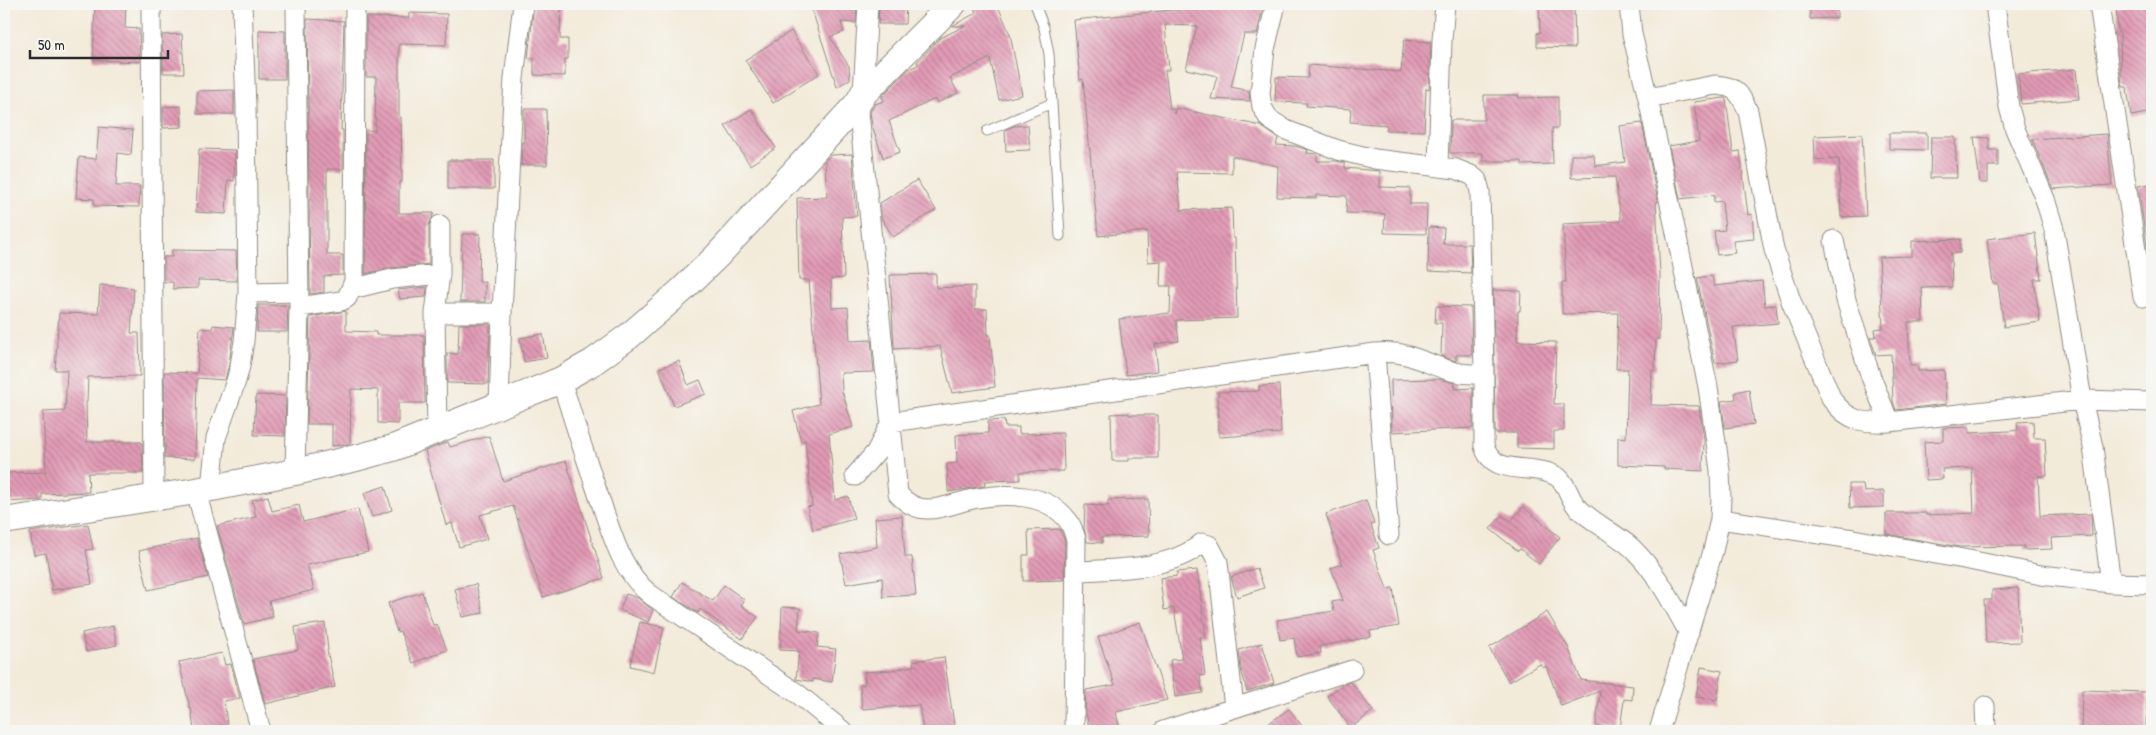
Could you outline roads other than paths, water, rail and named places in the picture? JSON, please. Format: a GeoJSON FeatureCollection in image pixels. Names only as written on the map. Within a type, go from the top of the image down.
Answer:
{"type":"FeatureCollection","features":[{"type":"Feature","properties":{"kind":"street"},"geometry":{"type":"LineString","coordinates":[[151,4],[154,498]]}},
{"type":"Feature","properties":{"kind":"street"},"geometry":{"type":"LineString","coordinates":[[242,4],[246,106],[248,293],[243,349],[236,381],[216,438],[203,490],[261,731]]}},
{"type":"Feature","properties":{"kind":"street"},"geometry":{"type":"LineString","coordinates":[[295,472],[299,299],[296,4]]}},
{"type":"Feature","properties":{"kind":"street"},"geometry":{"type":"LineString","coordinates":[[248,293],[299,299],[341,301],[347,298],[352,289],[355,251],[355,4]]}},
{"type":"Feature","properties":{"kind":"street"},"geometry":{"type":"LineString","coordinates":[[499,406],[514,78],[523,4]]}},
{"type":"Feature","properties":{"kind":"street"},"geometry":{"type":"LineString","coordinates":[[868,4],[861,99],[898,494],[906,503],[927,509],[997,496],[1019,496],[1040,501],[1057,509],[1070,522],[1076,539],[1074,731]]}},
{"type":"Feature","properties":{"kind":"street"},"geometry":{"type":"LineString","coordinates":[[4,521],[203,490],[295,472],[393,448],[561,380],[593,362],[629,336],[681,291],[717,256],[861,99],[952,4]]}},
{"type":"Feature","properties":{"kind":"street"},"geometry":{"type":"LineString","coordinates":[[1276,4],[1265,49],[1260,92],[1262,107],[1269,118],[1286,130],[1338,150],[1375,159],[1456,169],[1471,175],[1477,180],[1480,191],[1484,446],[1486,455],[1493,462],[1541,470],[1559,478],[1567,487],[1577,506],[1631,547],[1654,572],[1688,633]]}},
{"type":"Feature","properties":{"kind":"street"},"geometry":{"type":"LineString","coordinates":[[1438,166],[1445,4]]}},
{"type":"Feature","properties":{"kind":"street"},"geometry":{"type":"LineString","coordinates":[[1629,4],[1632,34],[1648,98],[1708,387],[1720,470],[1720,519],[1713,550],[1659,731]]}},
{"type":"Feature","properties":{"kind":"street"},"geometry":{"type":"LineString","coordinates":[[1994,4],[2009,107],[2015,128],[2045,199],[2054,229],[2082,400],[2093,447],[2111,583]]}},
{"type":"Feature","properties":{"kind":"street"},"geometry":{"type":"LineString","coordinates":[[2100,4],[2143,296]]}},
{"type":"Feature","properties":{"kind":"street"},"geometry":{"type":"LineString","coordinates":[[1648,98],[1715,85],[1727,86],[1741,96],[1748,111],[1774,250],[1792,301],[1832,400],[1840,411],[1849,418],[1871,422],[1889,422],[2082,400],[2152,402]]}},
{"type":"Feature","properties":{"kind":"street"},"geometry":{"type":"LineString","coordinates":[[437,430],[435,313],[440,274],[440,225]]}},
{"type":"Feature","properties":{"kind":"street"},"geometry":{"type":"LineString","coordinates":[[1834,240],[1846,300],[1871,377],[1889,422]]}},
{"type":"Feature","properties":{"kind":"street"},"geometry":{"type":"LineString","coordinates":[[352,289],[392,279],[440,274]]}},
{"type":"Feature","properties":{"kind":"street"},"geometry":{"type":"LineString","coordinates":[[435,313],[502,313]]}},
{"type":"Feature","properties":{"kind":"street"},"geometry":{"type":"LineString","coordinates":[[891,422],[1375,353],[1391,352],[1405,354],[1459,374],[1484,374]]}},
{"type":"Feature","properties":{"kind":"street"},"geometry":{"type":"LineString","coordinates":[[1375,353],[1389,535]]}},
{"type":"Feature","properties":{"kind":"street"},"geometry":{"type":"LineString","coordinates":[[561,380],[580,442],[619,552],[631,575],[640,587],[798,694],[843,731]]}},
{"type":"Feature","properties":{"kind":"street"},"geometry":{"type":"LineString","coordinates":[[855,476],[876,452],[891,422]]}},
{"type":"Feature","properties":{"kind":"street"},"geometry":{"type":"LineString","coordinates":[[1720,519],[1853,539],[2041,575],[2111,583],[2152,584]]}},
{"type":"Feature","properties":{"kind":"street"},"geometry":{"type":"LineString","coordinates":[[1076,571],[1120,569],[1154,564],[1183,556],[1202,543],[1209,545],[1218,562],[1234,708]]}},
{"type":"Feature","properties":{"kind":"street"},"geometry":{"type":"LineString","coordinates":[[1163,731],[1352,670]]}},
{"type":"Feature","properties":{"kind":"street"},"geometry":{"type":"LineString","coordinates":[[1985,706],[1986,731]]}},
{"type":"Feature","properties":{"kind":"lane"},"geometry":{"type":"LineString","coordinates":[[1035,4],[1044,28],[1049,54],[1060,236]]}},
{"type":"Feature","properties":{"kind":"lane"},"geometry":{"type":"LineString","coordinates":[[987,131],[1052,103]]}}]}
